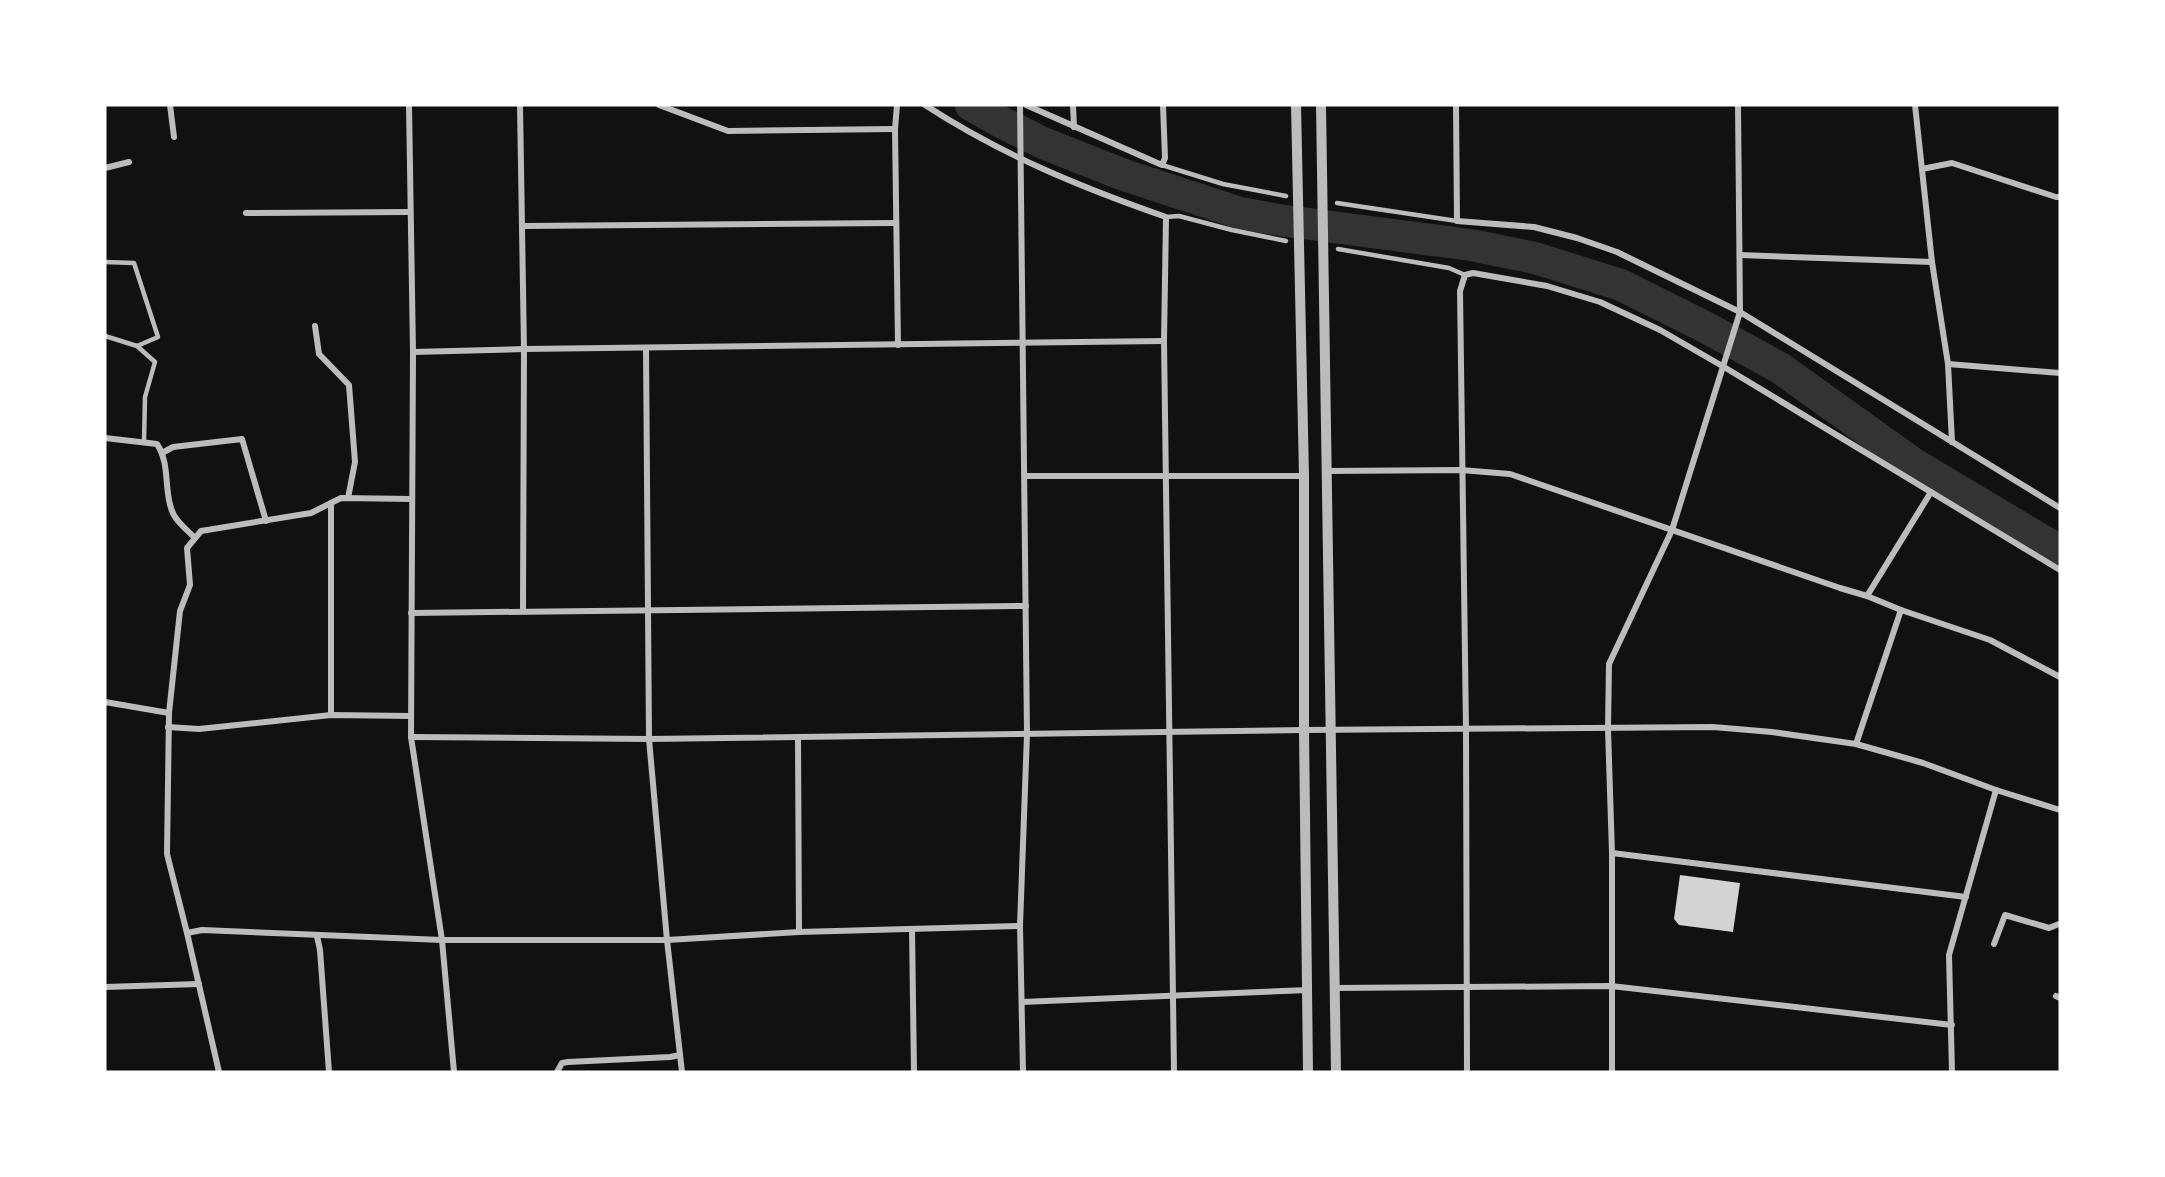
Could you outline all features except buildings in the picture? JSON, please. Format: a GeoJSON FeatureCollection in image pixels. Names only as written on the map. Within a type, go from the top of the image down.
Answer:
{"type":"FeatureCollection","features":[{"type":"Feature","properties":{"kind":"street"},"geometry":{"type":"LineString","coordinates":[[170,105],[174,137]]}},
{"type":"Feature","properties":{"kind":"street"},"geometry":{"type":"LineString","coordinates":[[409,105],[413,352],[411,737],[442,940],[454,1072]]}},
{"type":"Feature","properties":{"kind":"street"},"geometry":{"type":"LineString","coordinates":[[520,105],[524,349],[523,610]]}},
{"type":"Feature","properties":{"kind":"street"},"geometry":{"type":"LineString","coordinates":[[659,105],[729,131],[895,129]]}},
{"type":"Feature","properties":{"kind":"street"},"geometry":{"type":"LineString","coordinates":[[685,114],[688,105]]}},
{"type":"Feature","properties":{"kind":"street"},"geometry":{"type":"LineString","coordinates":[[897,105],[895,129],[898,345]]}},
{"type":"Feature","properties":{"kind":"street"},"geometry":{"type":"LineString","coordinates":[[925,105],[955,125],[1022,160],[1119,201],[1166,216],[1165,476],[1174,1072]]}},
{"type":"Feature","properties":{"kind":"street"},"geometry":{"type":"LineString","coordinates":[[1020,105],[1027,734],[1020,926],[1023,1072]]}},
{"type":"Feature","properties":{"kind":"street"},"geometry":{"type":"LineString","coordinates":[[1026,105],[1162,165],[1165,158],[1163,105]]}},
{"type":"Feature","properties":{"kind":"street"},"geometry":{"type":"LineString","coordinates":[[1073,105],[1074,127]]}},
{"type":"Feature","properties":{"kind":"street"},"geometry":{"type":"LineString","coordinates":[[1296,105],[1304,476],[1308,1072]]}},
{"type":"Feature","properties":{"kind":"street"},"geometry":{"type":"LineString","coordinates":[[1321,105],[1336,1072]]}},
{"type":"Feature","properties":{"kind":"street"},"geometry":{"type":"LineString","coordinates":[[1456,105],[1457,220],[1534,227],[1577,238],[1617,252],[1740,312],[2060,508]]}},
{"type":"Feature","properties":{"kind":"street"},"geometry":{"type":"LineString","coordinates":[[1611,1072],[1612,853],[1608,729],[1609,664],[1672,530],[1740,312],[1738,105]]}},
{"type":"Feature","properties":{"kind":"street"},"geometry":{"type":"LineString","coordinates":[[1915,105],[1932,262],[1947,364],[1952,442]]}},
{"type":"Feature","properties":{"kind":"street"},"geometry":{"type":"LineString","coordinates":[[105,168],[129,162]]}},
{"type":"Feature","properties":{"kind":"street"},"geometry":{"type":"LineString","coordinates":[[1922,169],[1952,163],[2060,197]]}},
{"type":"Feature","properties":{"kind":"street"},"geometry":{"type":"LineString","coordinates":[[246,213],[411,212]]}},
{"type":"Feature","properties":{"kind":"street"},"geometry":{"type":"LineString","coordinates":[[523,226],[896,222]]}},
{"type":"Feature","properties":{"kind":"street"},"geometry":{"type":"LineString","coordinates":[[1740,255],[1932,262]]}},
{"type":"Feature","properties":{"kind":"street"},"geometry":{"type":"LineString","coordinates":[[1467,1072],[1466,729],[1460,291],[1465,276],[1473,273],[1547,286],[1600,302],[1660,330],[2060,570]]}},
{"type":"Feature","properties":{"kind":"street"},"geometry":{"type":"LineString","coordinates":[[315,326],[319,354],[349,385],[355,462],[348,498]]}},
{"type":"Feature","properties":{"kind":"street"},"geometry":{"type":"LineString","coordinates":[[413,352],[1164,341]]}},
{"type":"Feature","properties":{"kind":"street"},"geometry":{"type":"LineString","coordinates":[[646,348],[650,610],[649,739],[667,940],[682,1072]]}},
{"type":"Feature","properties":{"kind":"street"},"geometry":{"type":"LineString","coordinates":[[1947,364],[2060,373]]}},
{"type":"Feature","properties":{"kind":"street"},"geometry":{"type":"LineString","coordinates":[[105,438],[157,444],[162,453],[171,510],[195,538]]}},
{"type":"Feature","properties":{"kind":"street"},"geometry":{"type":"LineString","coordinates":[[162,453],[173,447],[242,439],[266,520]]}},
{"type":"Feature","properties":{"kind":"street"},"geometry":{"type":"LineString","coordinates":[[1325,471],[1461,470],[1510,474],[1990,640],[2060,677]]}},
{"type":"Feature","properties":{"kind":"street"},"geometry":{"type":"LineString","coordinates":[[1024,476],[1304,476]]}},
{"type":"Feature","properties":{"kind":"street"},"geometry":{"type":"LineString","coordinates":[[1867,596],[1931,492]]}},
{"type":"Feature","properties":{"kind":"street"},"geometry":{"type":"LineString","coordinates":[[219,1072],[167,854],[168,728],[180,611],[190,585],[187,548],[201,531],[311,513],[341,498],[412,499]]}},
{"type":"Feature","properties":{"kind":"street"},"geometry":{"type":"LineString","coordinates":[[331,503],[332,715]]}},
{"type":"Feature","properties":{"kind":"street"},"geometry":{"type":"LineString","coordinates":[[411,613],[1026,606]]}},
{"type":"Feature","properties":{"kind":"street"},"geometry":{"type":"LineString","coordinates":[[1856,744],[1900,610]]}},
{"type":"Feature","properties":{"kind":"street"},"geometry":{"type":"LineString","coordinates":[[105,702],[169,713]]}},
{"type":"Feature","properties":{"kind":"street"},"geometry":{"type":"LineString","coordinates":[[168,728],[199,729],[332,715],[411,716]]}},
{"type":"Feature","properties":{"kind":"street"},"geometry":{"type":"LineString","coordinates":[[411,737],[649,739],[1304,730],[1713,728],[1772,732],[1856,744],[1923,763],[1996,790],[2060,810]]}},
{"type":"Feature","properties":{"kind":"street"},"geometry":{"type":"LineString","coordinates":[[798,737],[799,932]]}},
{"type":"Feature","properties":{"kind":"street"},"geometry":{"type":"LineString","coordinates":[[1952,1072],[1949,955],[1996,790]]}},
{"type":"Feature","properties":{"kind":"street"},"geometry":{"type":"LineString","coordinates":[[1612,853],[1966,897]]}},
{"type":"Feature","properties":{"kind":"street"},"geometry":{"type":"LineString","coordinates":[[1994,944],[2005,915],[2049,928],[2060,923]]}},
{"type":"Feature","properties":{"kind":"street"},"geometry":{"type":"LineString","coordinates":[[187,933],[202,930],[442,940],[667,940],[799,932],[1020,926]]}},
{"type":"Feature","properties":{"kind":"street"},"geometry":{"type":"LineString","coordinates":[[912,929],[914,1072]]}},
{"type":"Feature","properties":{"kind":"street"},"geometry":{"type":"LineString","coordinates":[[317,936],[329,1072]]}},
{"type":"Feature","properties":{"kind":"street"},"geometry":{"type":"LineString","coordinates":[[105,987],[199,984]]}},
{"type":"Feature","properties":{"kind":"street"},"geometry":{"type":"LineString","coordinates":[[1334,988],[1611,986],[1952,1026]]}},
{"type":"Feature","properties":{"kind":"street"},"geometry":{"type":"LineString","coordinates":[[1022,1002],[1308,990]]}},
{"type":"Feature","properties":{"kind":"street"},"geometry":{"type":"LineString","coordinates":[[557,1072],[562,1063],[568,1062],[680,1055]]}},
{"type":"Feature","properties":{"kind":"lane"},"geometry":{"type":"LineString","coordinates":[[1162,165],[1223,184],[1286,196]]}},
{"type":"Feature","properties":{"kind":"lane"},"geometry":{"type":"LineString","coordinates":[[1337,203],[1457,220]]}},
{"type":"Feature","properties":{"kind":"lane"},"geometry":{"type":"LineString","coordinates":[[1166,216],[1179,216],[1286,241]]}},
{"type":"Feature","properties":{"kind":"lane"},"geometry":{"type":"LineString","coordinates":[[1338,249],[1449,268],[1465,276]]}},
{"type":"Feature","properties":{"kind":"lane"},"geometry":{"type":"LineString","coordinates":[[105,262],[134,263],[158,337],[137,346]]}},
{"type":"Feature","properties":{"kind":"lane"},"geometry":{"type":"LineString","coordinates":[[105,336],[137,346],[155,362],[145,398],[144,441]]}},
{"type":"Feature","properties":{"kind":"waterway"},"geometry":{"type":"LineString","coordinates":[[971,105],[1043,143],[1124,175],[1240,213],[1471,245],[1535,258],[1621,285],[1780,368],[1914,464],[2060,551]]}}]}
